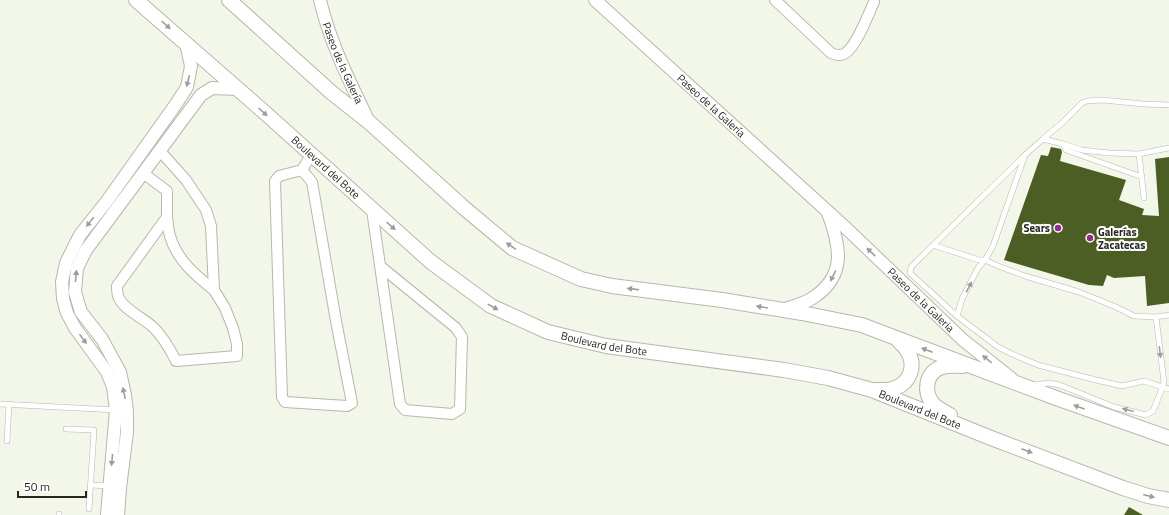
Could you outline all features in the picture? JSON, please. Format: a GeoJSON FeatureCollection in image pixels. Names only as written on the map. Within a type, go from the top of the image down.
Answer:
{"type":"FeatureCollection","features":[{"type":"Feature","properties":{"kind":"main road","name":"Boulevard del Bote"},"geometry":{"type":"LineString","coordinates":[[136,0],[431,262],[491,306],[548,332],[606,346],[784,370],[872,390],[1123,488],[1148,496],[1169,500]]}},
{"type":"Feature","properties":{"kind":"main road"},"geometry":{"type":"LineString","coordinates":[[229,0],[332,93],[370,123],[463,207],[512,248],[581,279],[612,286],[722,300],[862,325],[1021,385],[1169,438]]}},
{"type":"Feature","properties":{"kind":"main road"},"geometry":{"type":"LineString","coordinates":[[872,390],[895,389],[903,385],[910,375],[911,361],[908,352],[896,338]]}},
{"type":"Feature","properties":{"kind":"main road"},"geometry":{"type":"LineString","coordinates":[[970,366],[941,367],[930,374],[926,388],[929,397],[935,405],[974,431]]}},
{"type":"Feature","properties":{"kind":"street","name":"Paseo de la Galería"},"geometry":{"type":"LineString","coordinates":[[320,0],[338,55],[370,123]]}},
{"type":"Feature","properties":{"kind":"street","name":"Paseo de la Galería"},"geometry":{"type":"LineString","coordinates":[[595,0],[828,212]]}},
{"type":"Feature","properties":{"kind":"street"},"geometry":{"type":"LineString","coordinates":[[775,0],[831,53],[839,55],[844,54],[856,40],[874,2]]}},
{"type":"Feature","properties":{"kind":"street"},"geometry":{"type":"LineString","coordinates":[[107,515],[115,487],[127,432],[122,410],[107,372],[75,328],[67,313],[63,299],[62,282],[66,263],[80,235],[107,200],[187,87],[191,66],[186,43]]}},
{"type":"Feature","properties":{"kind":"street"},"geometry":{"type":"LineString","coordinates":[[122,410],[125,395],[120,372],[102,339],[81,312],[75,292],[77,268],[86,250],[201,95],[212,88],[238,89]]}},
{"type":"Feature","properties":{"kind":"street"},"geometry":{"type":"LineString","coordinates":[[160,151],[186,180],[206,210],[211,226],[214,290]]}},
{"type":"Feature","properties":{"kind":"street"},"geometry":{"type":"LineString","coordinates":[[302,170],[312,182],[352,403],[347,406],[285,402],[282,397],[275,181],[279,176],[302,170],[311,155]]}},
{"type":"Feature","properties":{"kind":"street"},"geometry":{"type":"LineString","coordinates":[[143,172],[167,191],[167,217],[170,236],[180,257],[192,272],[214,290],[225,308],[233,328],[237,344],[237,356],[176,361],[166,342],[154,327],[123,305],[118,297],[117,286],[167,217]]}},
{"type":"Feature","properties":{"kind":"street"},"geometry":{"type":"LineString","coordinates":[[107,200],[117,207]]}},
{"type":"Feature","properties":{"kind":"street"},"geometry":{"type":"LineString","coordinates":[[372,210],[380,266],[400,404],[405,410],[452,414],[460,409],[462,337],[456,328],[380,266]]}},
{"type":"Feature","properties":{"kind":"street"},"geometry":{"type":"LineString","coordinates":[[782,310],[814,298],[828,285],[835,274],[838,258],[838,246],[828,212]]}},
{"type":"Feature","properties":{"kind":"street","name":"Paseo de la Galeria"},"geometry":{"type":"LineString","coordinates":[[828,212],[963,340],[1021,385]]}},
{"type":"Feature","properties":{"kind":"street"},"geometry":{"type":"LineString","coordinates":[[115,487],[118,515]]}},
{"type":"Feature","properties":{"kind":"lane"},"geometry":{"type":"LineString","coordinates":[[1169,104],[1143,104],[1103,100],[1087,101],[1082,103],[1062,123],[1025,155],[933,245],[911,267],[910,273],[957,316],[998,347],[1038,365],[1122,386],[1144,381],[1169,389]]}},
{"type":"Feature","properties":{"kind":"lane"},"geometry":{"type":"LineString","coordinates":[[160,126],[170,138]]}},
{"type":"Feature","properties":{"kind":"lane"},"geometry":{"type":"LineString","coordinates":[[1043,138],[1082,150],[1109,153],[1139,154],[1169,148]]}},
{"type":"Feature","properties":{"kind":"lane"},"geometry":{"type":"LineString","coordinates":[[1062,144],[1066,150],[1142,177]]}},
{"type":"Feature","properties":{"kind":"lane"},"geometry":{"type":"LineString","coordinates":[[1139,154],[1144,198]]}},
{"type":"Feature","properties":{"kind":"lane"},"geometry":{"type":"LineString","coordinates":[[957,316],[962,299],[978,268],[985,260],[993,246],[1025,155]]}},
{"type":"Feature","properties":{"kind":"lane"},"geometry":{"type":"LineString","coordinates":[[933,245],[979,260],[985,260],[1025,276],[1079,292],[1134,316],[1156,317],[1169,315]]}},
{"type":"Feature","properties":{"kind":"lane"},"geometry":{"type":"LineString","coordinates":[[1021,385],[1049,383],[1060,385],[1114,407],[1146,415],[1153,411],[1164,382],[1156,317]]}},
{"type":"Feature","properties":{"kind":"lane"},"geometry":{"type":"LineString","coordinates":[[0,404],[122,410]]}},
{"type":"Feature","properties":{"kind":"lane"},"geometry":{"type":"LineString","coordinates":[[7,441],[8,404]]}},
{"type":"Feature","properties":{"kind":"lane"},"geometry":{"type":"LineString","coordinates":[[66,429],[94,430],[89,509]]}},
{"type":"Feature","properties":{"kind":"lane"},"geometry":{"type":"LineString","coordinates":[[91,485],[115,487]]}},
{"type":"Feature","properties":{"kind":"building","name":"Galerías Zacatecas"},"geometry":{"type":"Polygon","coordinates":[[[1051,147],[1061,149],[1062,152],[1060,161],[1126,180],[1119,200],[1144,209],[1142,215],[1159,216],[1155,159],[1169,157],[1169,303],[1147,306],[1145,276],[1114,278],[1107,275],[1103,286],[1089,285],[1004,260],[1041,155],[1048,156],[1051,147]]]}},
{"type":"Feature","properties":{"kind":"building"},"geometry":{"type":"Polygon","coordinates":[[[1129,507],[1143,515],[1124,515],[1129,507]]]}},
{"type":"Feature","properties":{"kind":"place","name":"Sears"},"geometry":{"type":"Point","coordinates":[1058,228]}},
{"type":"Feature","properties":{"kind":"place","name":"Galerías Zacatecas"},"geometry":{"type":"Point","coordinates":[1090,238]}}]}
